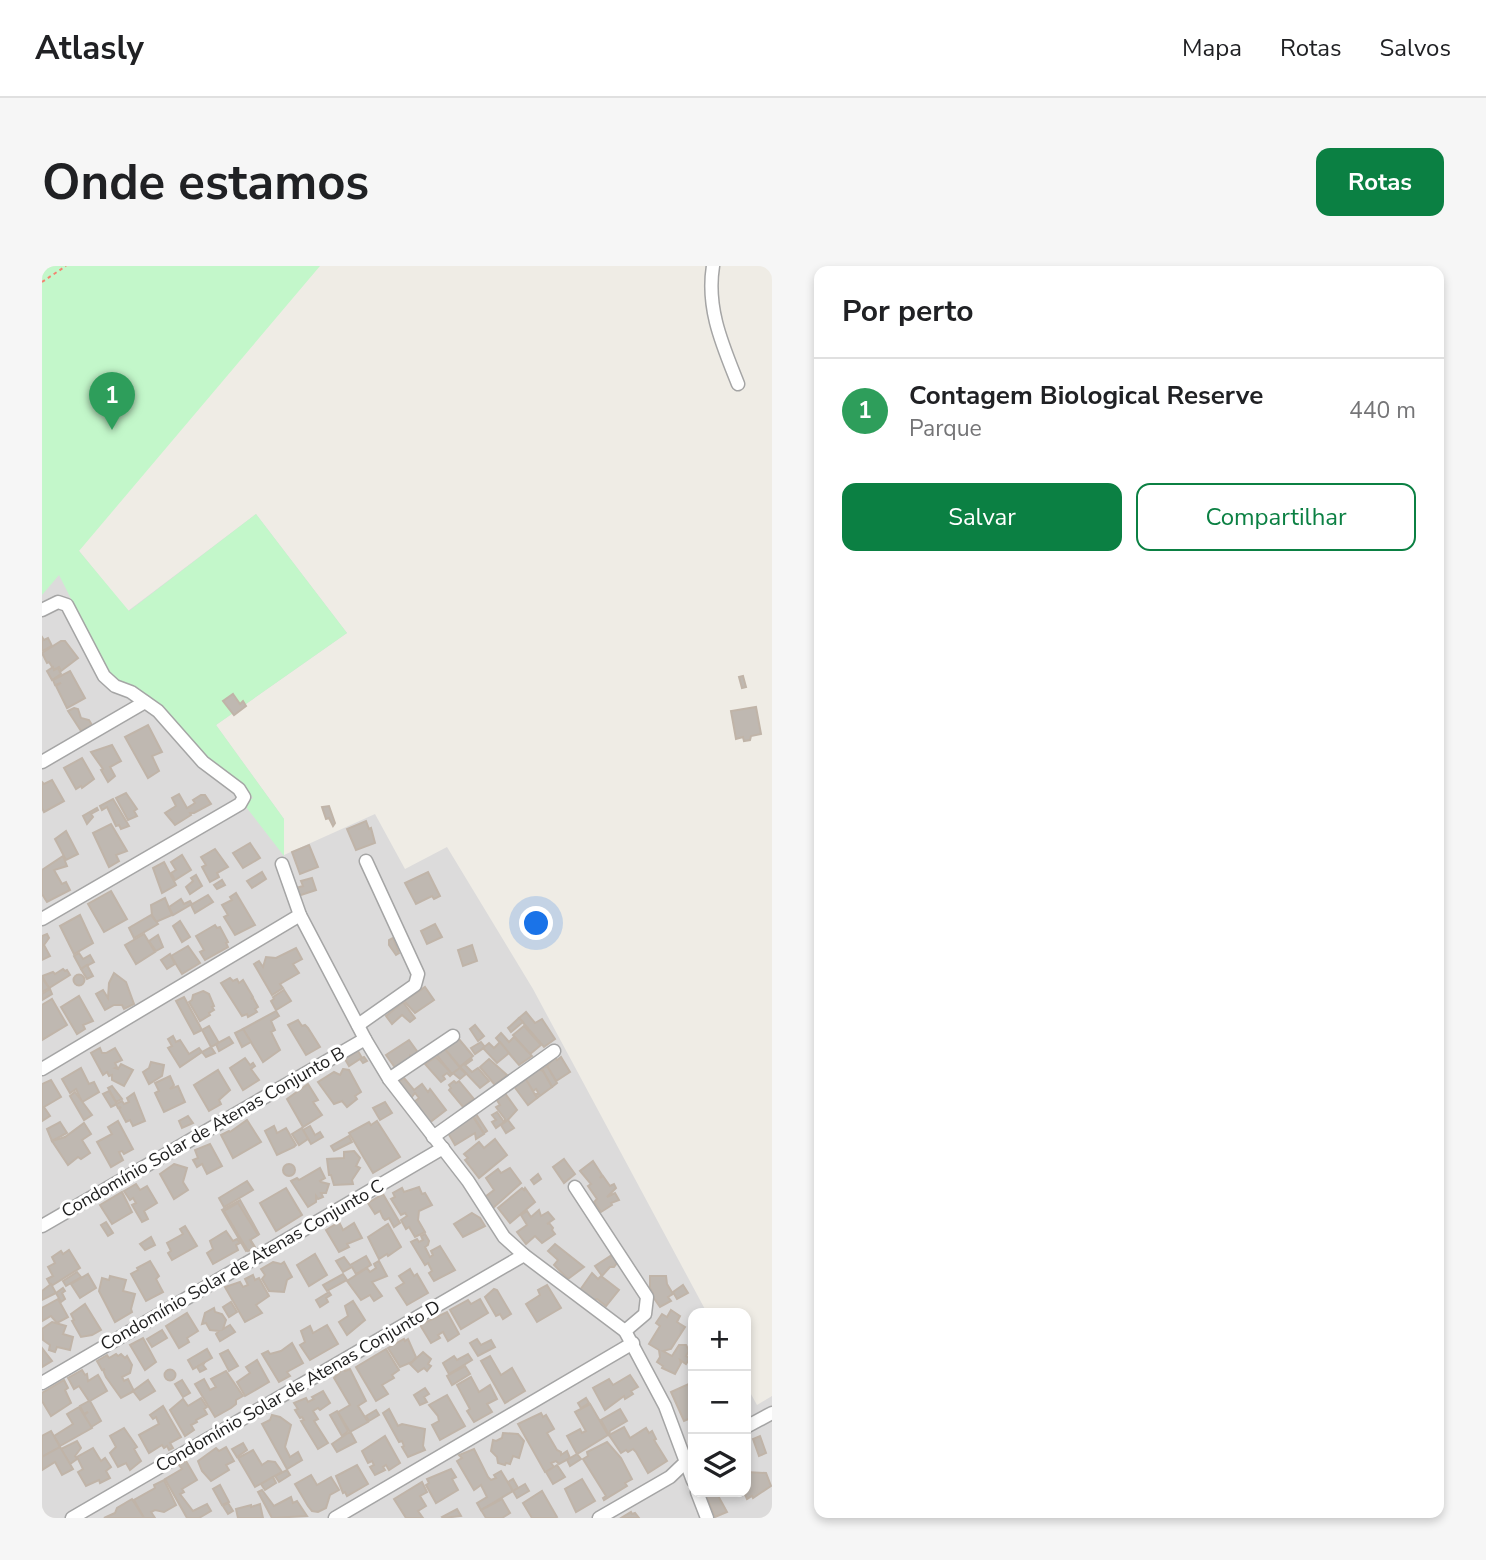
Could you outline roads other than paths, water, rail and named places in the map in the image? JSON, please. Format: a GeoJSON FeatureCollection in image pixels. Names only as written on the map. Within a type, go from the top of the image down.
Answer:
{"type":"FeatureCollection","features":[{"type":"Feature","properties":{"kind":"street"},"geometry":{"type":"LineString","coordinates":[[713,266],[712,308],[738,384]]}},
{"type":"Feature","properties":{"kind":"street"},"geometry":{"type":"LineString","coordinates":[[42,610],[58,602],[67,605],[104,676],[115,686],[131,692],[158,711],[203,762],[239,789],[244,797],[240,804],[42,919]]}},
{"type":"Feature","properties":{"kind":"street"},"geometry":{"type":"LineString","coordinates":[[42,762],[145,702]]}},
{"type":"Feature","properties":{"kind":"street"},"geometry":{"type":"LineString","coordinates":[[358,1025],[415,985],[418,974],[366,860]]}},
{"type":"Feature","properties":{"kind":"street"},"geometry":{"type":"LineString","coordinates":[[282,864],[300,915],[365,1039],[390,1079],[468,1181],[504,1237],[625,1331],[688,1455]]}},
{"type":"Feature","properties":{"kind":"street"},"geometry":{"type":"LineString","coordinates":[[42,1069],[300,915]]}},
{"type":"Feature","properties":{"kind":"street"},"geometry":{"type":"LineString","coordinates":[[390,1079],[453,1036]]}},
{"type":"Feature","properties":{"kind":"street","name":"Condomínio Solar de Atenas Conjunto B"},"geometry":{"type":"LineString","coordinates":[[42,1226],[365,1039]]}},
{"type":"Feature","properties":{"kind":"street"},"geometry":{"type":"LineString","coordinates":[[433,1137],[554,1052]]}},
{"type":"Feature","properties":{"kind":"street","name":"Condomínio Solar de Atenas Conjunto C"},"geometry":{"type":"LineString","coordinates":[[42,1383],[443,1148]]}},
{"type":"Feature","properties":{"kind":"street"},"geometry":{"type":"LineString","coordinates":[[575,1186],[647,1297],[645,1314],[625,1331]]}},
{"type":"Feature","properties":{"kind":"street","name":"Condomínio Solar de Atenas Conjunto D"},"geometry":{"type":"LineString","coordinates":[[72,1518],[524,1255]]}},
{"type":"Feature","properties":{"kind":"street"},"geometry":{"type":"LineString","coordinates":[[335,1518],[633,1343]]}},
{"type":"Feature","properties":{"kind":"street"},"geometry":{"type":"LineString","coordinates":[[751,1424],[772,1413]]}},
{"type":"Feature","properties":{"kind":"street"},"geometry":{"type":"LineString","coordinates":[[599,1518],[670,1477],[688,1461]]}},
{"type":"Feature","properties":{"kind":"street"},"geometry":{"type":"LineString","coordinates":[[699,1497],[707,1518]]}},
{"type":"Feature","properties":{"kind":"place","name":"Contagem Biological Reserve"},"geometry":{"type":"Point","coordinates":[112,430]}}]}
